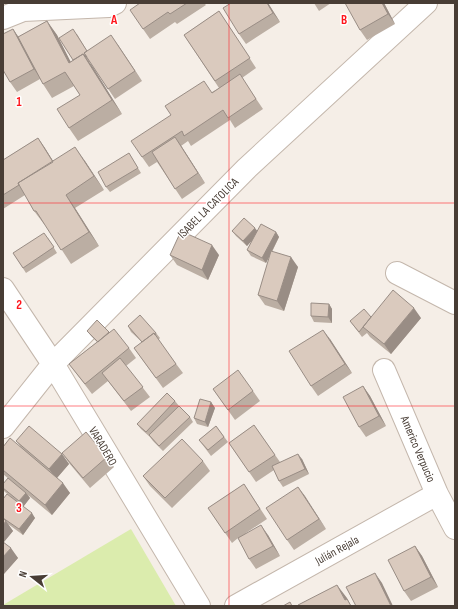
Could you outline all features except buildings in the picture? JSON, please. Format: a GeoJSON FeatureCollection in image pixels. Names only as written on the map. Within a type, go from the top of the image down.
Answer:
{"type":"FeatureCollection","features":[{"type":"Feature","properties":{"kind":"street"},"geometry":{"type":"LineString","coordinates":[[3,18],[23,10],[109,6],[115,3]]}},
{"type":"Feature","properties":{"kind":"street","name":"ISABEL LA CATOLICA"},"geometry":{"type":"LineString","coordinates":[[3,427],[53,364],[247,168],[426,3]]}},
{"type":"Feature","properties":{"kind":"street"},"geometry":{"type":"LineString","coordinates":[[397,273],[455,303]]}},
{"type":"Feature","properties":{"kind":"street","name":"VARADERO"},"geometry":{"type":"LineString","coordinates":[[3,290],[53,364],[199,606]]}},
{"type":"Feature","properties":{"kind":"street","name":"Americo Verpucio"},"geometry":{"type":"LineString","coordinates":[[384,370],[437,494],[455,528]]}},
{"type":"Feature","properties":{"kind":"street","name":"Julián Rejala"},"geometry":{"type":"LineString","coordinates":[[236,606],[437,494]]}},
{"type":"Feature","properties":{"kind":"green space"},"geometry":{"type":"Polygon","coordinates":[[[131,529],[176,606],[3,606],[3,605],[131,529]]]}}]}
